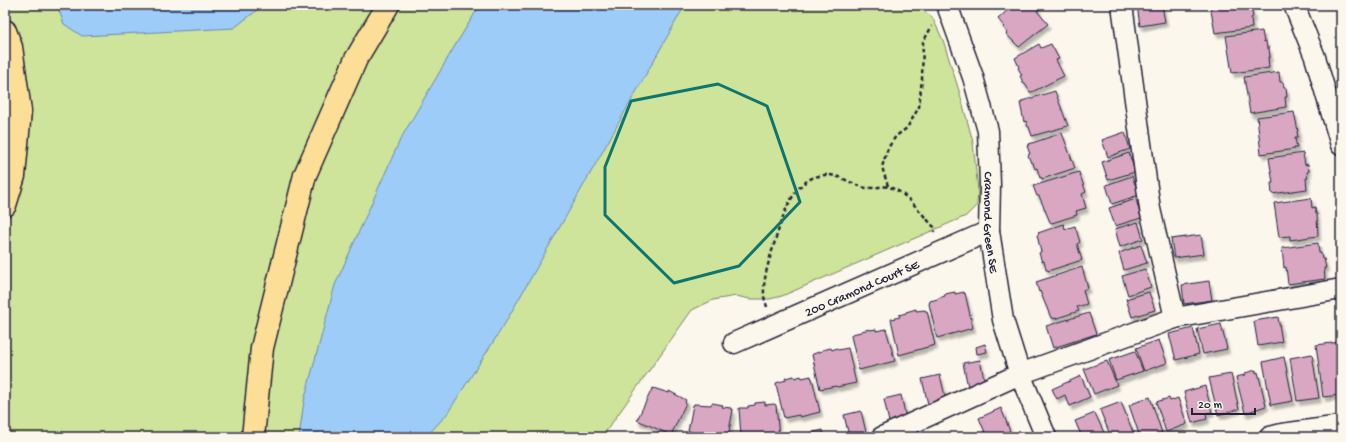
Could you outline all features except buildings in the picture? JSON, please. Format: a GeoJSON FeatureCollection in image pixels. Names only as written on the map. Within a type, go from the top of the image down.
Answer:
{"type":"FeatureCollection","features":[{"type":"Feature","properties":{"kind":"highway"},"geometry":{"type":"LineString","coordinates":[[253,437],[262,348],[306,175],[356,59],[388,5]]}},
{"type":"Feature","properties":{"kind":"highway"},"geometry":{"type":"LineString","coordinates":[[5,31],[11,47],[20,111],[14,176],[5,205]]}},
{"type":"Feature","properties":{"kind":"street","name":"Cramond Green SE"},"geometry":{"type":"LineString","coordinates":[[947,5],[973,77],[988,131],[990,185],[989,231],[1003,320],[1020,374],[1046,437]]}},
{"type":"Feature","properties":{"kind":"street"},"geometry":{"type":"LineString","coordinates":[[1122,5],[1150,209],[1175,318]]}},
{"type":"Feature","properties":{"kind":"street"},"geometry":{"type":"LineString","coordinates":[[1294,5],[1315,57],[1341,145]]}},
{"type":"Feature","properties":{"kind":"street","name":"200 Cramond Court SE"},"geometry":{"type":"LineString","coordinates":[[734,343],[989,231]]}},
{"type":"Feature","properties":{"kind":"street"},"geometry":{"type":"LineString","coordinates":[[882,437],[1020,374],[1175,318],[1341,289]]}},
{"type":"Feature","properties":{"kind":"street"},"geometry":{"type":"LineString","coordinates":[[1270,437],[1341,426]]}},
{"type":"Feature","properties":{"kind":"path"},"geometry":{"type":"LineString","coordinates":[[888,186],[882,167],[888,148],[896,136],[907,128],[919,107],[922,79],[923,42],[933,24]]}},
{"type":"Feature","properties":{"kind":"path"},"geometry":{"type":"LineString","coordinates":[[773,326],[764,296],[769,260],[785,214],[794,195],[801,184],[814,178],[825,175],[863,187],[888,186],[898,190],[906,196],[934,227],[943,252]]}},
{"type":"Feature","properties":{"kind":"highlighted area"},"geometry":{"type":"Polygon","coordinates":[[[718,84],[767,106],[800,202],[739,266],[674,283],[605,215],[605,167],[631,101],[718,84]]]}},
{"type":"Feature","properties":{"kind":"green space"},"geometry":{"type":"Polygon","coordinates":[[[5,5],[919,5],[932,17],[943,40],[960,94],[973,142],[978,190],[977,205],[966,216],[782,296],[770,299],[750,299],[736,296],[713,300],[692,310],[602,437],[5,437],[5,5]]]}},
{"type":"Feature","properties":{"kind":"water"},"geometry":{"type":"Polygon","coordinates":[[[57,5],[259,5],[256,11],[234,28],[82,36],[64,24],[57,5]]]}},
{"type":"Feature","properties":{"kind":"water"},"geometry":{"type":"Polygon","coordinates":[[[480,5],[685,5],[504,325],[447,414],[426,437],[299,437],[304,401],[335,285],[400,140],[480,5]]]}}]}
